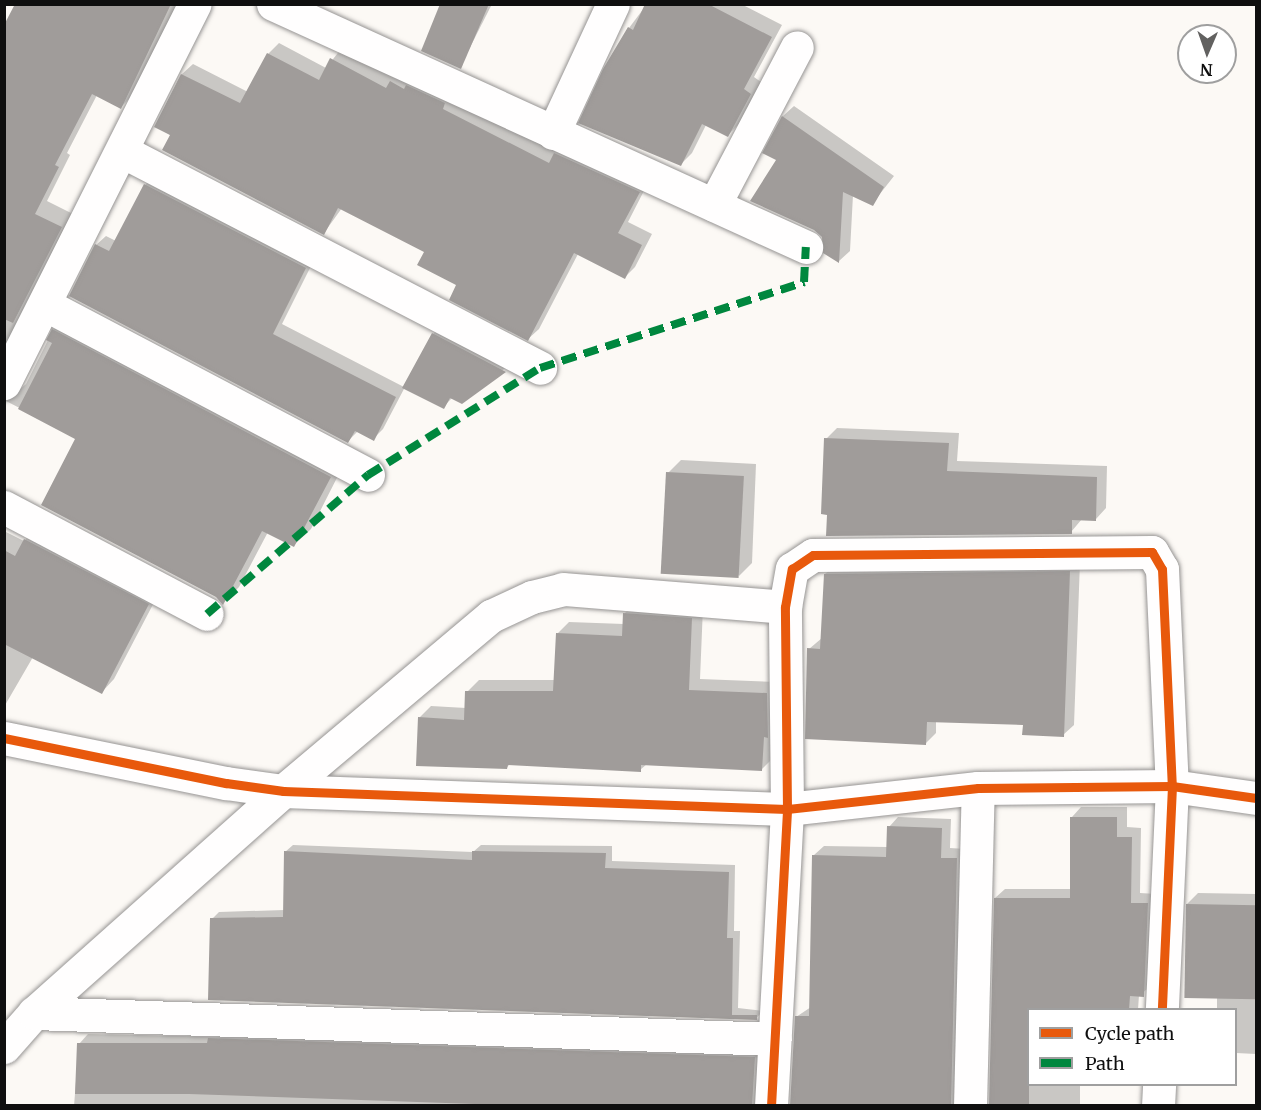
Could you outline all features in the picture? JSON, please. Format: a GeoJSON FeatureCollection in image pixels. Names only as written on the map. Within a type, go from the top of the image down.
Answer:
{"type":"FeatureCollection","features":[{"type":"Feature","properties":{"kind":"street"},"geometry":{"type":"LineString","coordinates":[[4,383],[46,306],[195,4]]}},
{"type":"Feature","properties":{"kind":"street"},"geometry":{"type":"LineString","coordinates":[[273,4],[806,247]]}},
{"type":"Feature","properties":{"kind":"street"},"geometry":{"type":"LineString","coordinates":[[553,133],[614,4]]}},
{"type":"Feature","properties":{"kind":"street"},"geometry":{"type":"LineString","coordinates":[[714,205],[796,47]]}},
{"type":"Feature","properties":{"kind":"street"},"geometry":{"type":"LineString","coordinates":[[122,151],[540,368]]}},
{"type":"Feature","properties":{"kind":"street"},"geometry":{"type":"LineString","coordinates":[[46,306],[368,475]]}},
{"type":"Feature","properties":{"kind":"street"},"geometry":{"type":"LineString","coordinates":[[4,507],[207,614]]}},
{"type":"Feature","properties":{"kind":"street"},"geometry":{"type":"LineString","coordinates":[[771,1106],[786,809],[785,607],[792,569],[813,555],[1152,552],[1162,569],[1172,786],[1162,1008]]}},
{"type":"Feature","properties":{"kind":"street"},"geometry":{"type":"LineString","coordinates":[[4,1047],[34,1013],[284,791],[491,616],[532,597],[563,589],[785,607]]}},
{"type":"Feature","properties":{"kind":"street"},"geometry":{"type":"LineString","coordinates":[[7,744],[142,764],[226,783],[284,791],[786,809],[978,789],[1172,786],[1257,798]]}},
{"type":"Feature","properties":{"kind":"street"},"geometry":{"type":"LineString","coordinates":[[970,1106],[978,789]]}},
{"type":"Feature","properties":{"kind":"street"},"geometry":{"type":"LineString","coordinates":[[34,1013],[775,1039]]}},
{"type":"Feature","properties":{"kind":"street"},"geometry":{"type":"LineString","coordinates":[[1158,1106],[1159,1086]]}},
{"type":"Feature","properties":{"kind":"building"},"geometry":{"type":"Polygon","coordinates":[[[15,4],[171,4],[121,109],[92,94],[55,165],[59,167],[35,214],[62,227],[13,323],[4,319],[4,25],[15,4]]]}},
{"type":"Feature","properties":{"kind":"building"},"geometry":{"type":"Polygon","coordinates":[[[440,4],[489,4],[461,69],[421,51],[440,4]]]}},
{"type":"Feature","properties":{"kind":"building"},"geometry":{"type":"Polygon","coordinates":[[[645,4],[708,4],[772,37],[744,89],[751,94],[728,137],[702,124],[681,166],[578,123],[603,69],[628,27],[633,30],[645,4]]]}},
{"type":"Feature","properties":{"kind":"building"},"geometry":{"type":"Polygon","coordinates":[[[267,53],[319,80],[330,58],[386,88],[390,81],[404,89],[406,85],[445,103],[443,109],[549,163],[554,153],[640,192],[618,233],[642,245],[625,279],[574,253],[528,341],[449,300],[456,285],[417,265],[424,252],[338,208],[324,235],[162,150],[170,135],[154,127],[181,74],[240,103],[267,53]]]}},
{"type":"Feature","properties":{"kind":"building"},"geometry":{"type":"Polygon","coordinates":[[[782,116],[884,187],[873,206],[843,192],[839,263],[823,253],[822,237],[814,230],[750,201],[776,160],[762,153],[782,116]]]}},
{"type":"Feature","properties":{"kind":"building"},"geometry":{"type":"Polygon","coordinates":[[[144,184],[306,268],[273,334],[396,397],[374,441],[355,431],[348,443],[69,296],[95,244],[109,251],[144,184]]]}},
{"type":"Feature","properties":{"kind":"building"},"geometry":{"type":"Polygon","coordinates":[[[52,329],[331,477],[294,547],[262,531],[223,605],[216,597],[41,505],[75,439],[18,409],[52,343],[46,340],[52,329]]]}},
{"type":"Feature","properties":{"kind":"building"},"geometry":{"type":"Polygon","coordinates":[[[432,333],[506,372],[462,404],[450,398],[444,409],[402,388],[432,333]]]}},
{"type":"Feature","properties":{"kind":"building"},"geometry":{"type":"Polygon","coordinates":[[[824,438],[949,443],[947,471],[1097,477],[1096,521],[1072,520],[1072,534],[826,536],[827,515],[821,514],[824,438]]]}},
{"type":"Feature","properties":{"kind":"building"},"geometry":{"type":"Polygon","coordinates":[[[666,472],[744,476],[739,578],[661,574],[666,472]]]}},
{"type":"Feature","properties":{"kind":"building"},"geometry":{"type":"Polygon","coordinates":[[[24,539],[149,604],[102,694],[4,644],[4,550],[15,556],[24,539]]]}},
{"type":"Feature","properties":{"kind":"building"},"geometry":{"type":"Polygon","coordinates":[[[1070,571],[1064,737],[1022,735],[1023,725],[927,722],[926,745],[805,739],[807,648],[820,649],[824,574],[1070,571]]]}},
{"type":"Feature","properties":{"kind":"building"},"geometry":{"type":"Polygon","coordinates":[[[623,613],[692,618],[689,690],[767,693],[768,738],[764,737],[762,771],[641,765],[641,772],[508,765],[507,769],[416,766],[418,717],[464,720],[465,691],[553,691],[556,633],[622,636],[623,613]]]}},
{"type":"Feature","properties":{"kind":"building"},"geometry":{"type":"Polygon","coordinates":[[[1070,817],[1117,817],[1117,837],[1132,837],[1131,903],[1148,903],[1144,997],[1130,996],[1129,1008],[1027,1008],[1029,1106],[989,1106],[994,898],[1070,898],[1070,817]]]}},
{"type":"Feature","properties":{"kind":"building"},"geometry":{"type":"Polygon","coordinates":[[[887,826],[942,828],[941,858],[957,858],[951,1106],[790,1106],[795,1016],[809,1016],[812,855],[886,857],[887,826]]]}},
{"type":"Feature","properties":{"kind":"building"},"geometry":{"type":"Polygon","coordinates":[[[284,851],[472,860],[472,851],[606,853],[605,868],[729,872],[727,938],[733,938],[732,1015],[757,1015],[757,1020],[208,1000],[210,918],[283,917],[284,851]]]}},
{"type":"Feature","properties":{"kind":"building"},"geometry":{"type":"Polygon","coordinates":[[[1186,904],[1256,905],[1255,999],[1184,998],[1186,904]]]}},
{"type":"Feature","properties":{"kind":"building"},"geometry":{"type":"Polygon","coordinates":[[[208,1038],[755,1057],[752,1106],[530,1106],[189,1094],[75,1094],[77,1043],[207,1043],[208,1038]]]}},
{"type":"Feature","properties":{"kind":"marked path"},"geometry":{"type":"LineString","coordinates":[[207,614],[368,475],[540,368],[804,282],[806,247]]}},
{"type":"Feature","properties":{"kind":"cycle path"},"geometry":{"type":"LineString","coordinates":[[771,1106],[787,809],[785,607],[792,569],[813,555],[1152,552],[1162,569],[1172,786],[1162,1008]]}},
{"type":"Feature","properties":{"kind":"cycle path"},"geometry":{"type":"LineString","coordinates":[[4,738],[226,783],[283,791],[787,809],[978,788],[1172,786],[1256,798]]}}]}
